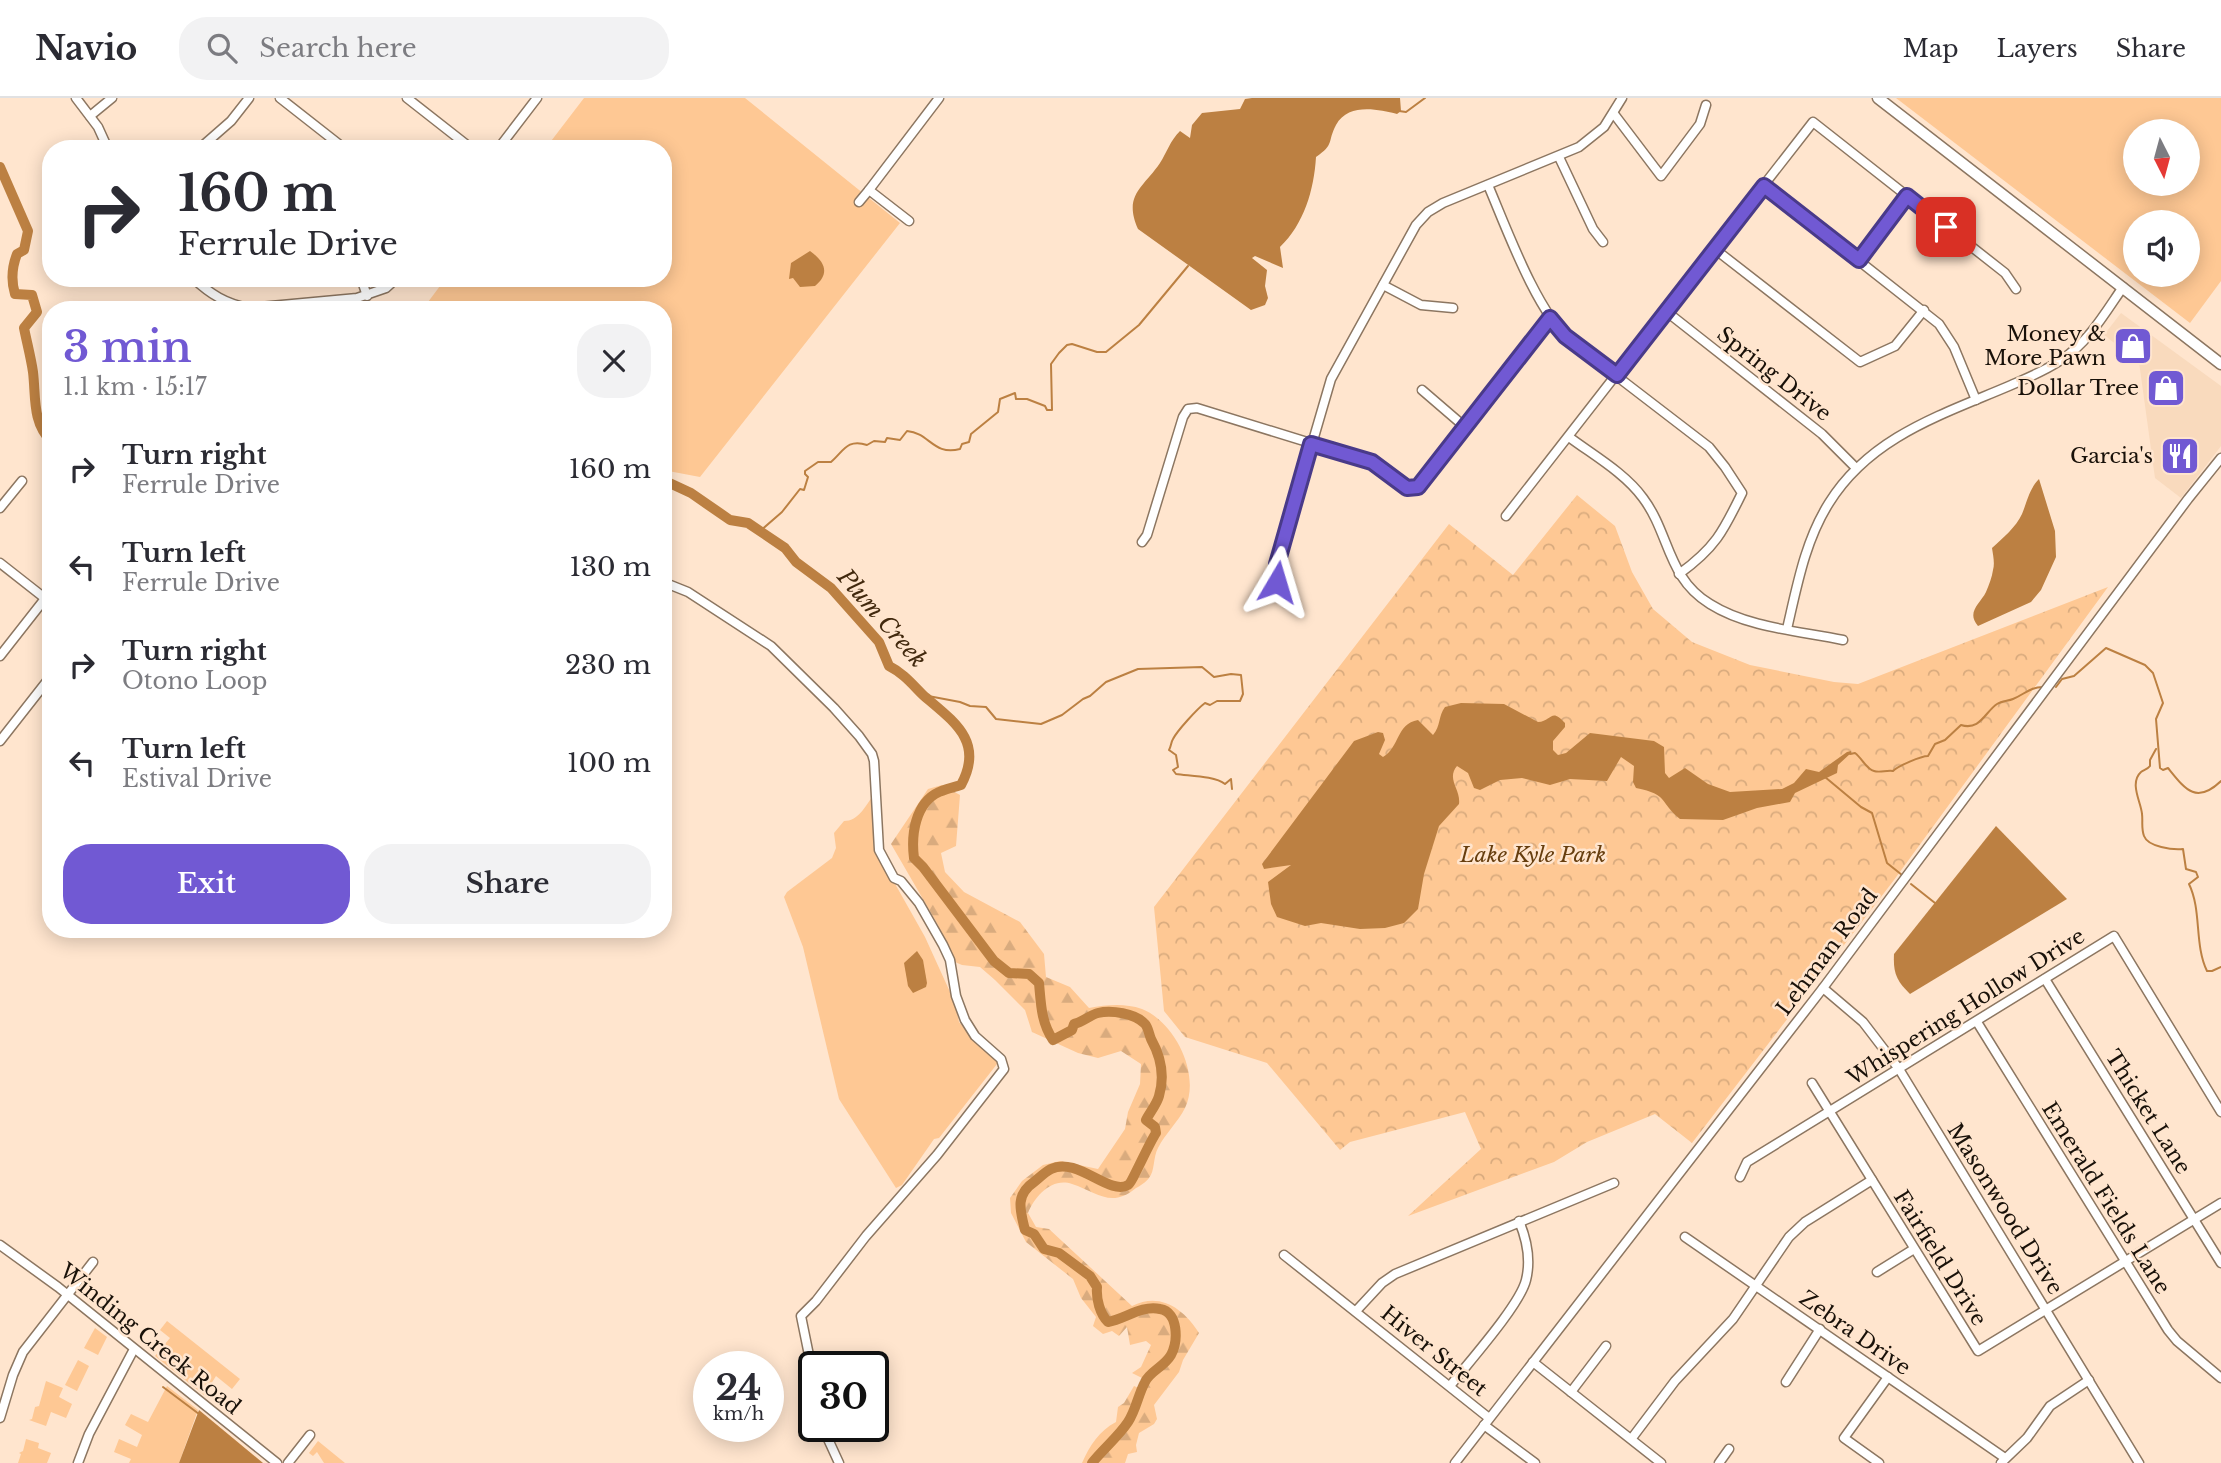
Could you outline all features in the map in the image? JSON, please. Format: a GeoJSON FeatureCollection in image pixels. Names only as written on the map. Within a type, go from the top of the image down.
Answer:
{"type":"FeatureCollection","features":[{"type":"Feature","properties":{"kind":"main road"},"geometry":{"type":"LineString","coordinates":[[1878,98],[2221,364]]}},
{"type":"Feature","properties":{"kind":"street"},"geometry":{"type":"LineString","coordinates":[[76,98],[103,140]]}},
{"type":"Feature","properties":{"kind":"street"},"geometry":{"type":"LineString","coordinates":[[90,116],[113,98]]}},
{"type":"Feature","properties":{"kind":"street"},"geometry":{"type":"LineString","coordinates":[[209,140],[231,121],[249,98]]}},
{"type":"Feature","properties":{"kind":"street"},"geometry":{"type":"LineString","coordinates":[[280,98],[334,140]]}},
{"type":"Feature","properties":{"kind":"street"},"geometry":{"type":"LineString","coordinates":[[407,98],[461,140]]}},
{"type":"Feature","properties":{"kind":"street"},"geometry":{"type":"LineString","coordinates":[[859,202],[939,98]]}},
{"type":"Feature","properties":{"kind":"street"},"geometry":{"type":"LineString","coordinates":[[1277,582],[1277,564],[1331,379],[1406,240],[1422,218],[1443,203],[1586,144],[1604,127],[1622,98]]}},
{"type":"Feature","properties":{"kind":"street"},"geometry":{"type":"LineString","coordinates":[[505,140],[535,99]]}},
{"type":"Feature","properties":{"kind":"street"},"geometry":{"type":"LineString","coordinates":[[1614,114],[1661,176],[1700,124],[1706,104]]}},
{"type":"Feature","properties":{"kind":"street"},"geometry":{"type":"LineString","coordinates":[[1506,516],[1716,250],[1813,122],[2005,273],[2016,289]]}},
{"type":"Feature","properties":{"kind":"street"},"geometry":{"type":"LineString","coordinates":[[1559,157],[1593,229],[1603,242]]}},
{"type":"Feature","properties":{"kind":"street"},"geometry":{"type":"LineString","coordinates":[[1488,185],[1507,231],[1550,318],[1565,336],[1709,447],[1742,493],[1716,542],[1679,574]]}},
{"type":"Feature","properties":{"kind":"street"},"geometry":{"type":"LineString","coordinates":[[1764,186],[1939,324],[1949,338],[1976,400]]}},
{"type":"Feature","properties":{"kind":"street"},"geometry":{"type":"LineString","coordinates":[[869,190],[909,221]]}},
{"type":"Feature","properties":{"kind":"street"},"geometry":{"type":"LineString","coordinates":[[1859,260],[1907,196]]}},
{"type":"Feature","properties":{"kind":"street"},"geometry":{"type":"LineString","coordinates":[[1716,250],[1860,362],[1895,346],[1924,310]]}},
{"type":"Feature","properties":{"kind":"street"},"geometry":{"type":"LineString","coordinates":[[1383,285],[1421,305],[1453,308]]}},
{"type":"Feature","properties":{"kind":"street"},"geometry":{"type":"LineString","coordinates":[[204,287],[224,301]]}},
{"type":"Feature","properties":{"kind":"street"},"geometry":{"type":"LineString","coordinates":[[364,287],[368,296]]}},
{"type":"Feature","properties":{"kind":"street"},"geometry":{"type":"LineString","coordinates":[[318,301],[368,296],[388,287]]}},
{"type":"Feature","properties":{"kind":"street"},"geometry":{"type":"LineString","coordinates":[[1787,629],[1805,557],[1816,527],[1828,503],[1856,468],[1904,431],[2039,373],[2070,354],[2092,331],[2123,287]]}},
{"type":"Feature","properties":{"kind":"street","name":"Spring Drive"},"geometry":{"type":"LineString","coordinates":[[1667,312],[1822,433],[1856,468]]}},
{"type":"Feature","properties":{"kind":"street"},"geometry":{"type":"LineString","coordinates":[[1142,542],[1147,534],[1183,417],[1188,409],[1197,408],[1372,462],[1411,489],[1421,484],[1550,318]]}},
{"type":"Feature","properties":{"kind":"street"},"geometry":{"type":"LineString","coordinates":[[1422,390],[1465,427]]}},
{"type":"Feature","properties":{"kind":"street"},"geometry":{"type":"LineString","coordinates":[[1569,437],[1639,493],[1653,514],[1679,574],[1695,593],[1719,610],[1748,621],[1843,640]]}},
{"type":"Feature","properties":{"kind":"street","name":"Lehman Road"},"geometry":{"type":"LineString","coordinates":[[1455,1463],[1823,988],[2221,458]]}},
{"type":"Feature","properties":{"kind":"street"},"geometry":{"type":"LineString","coordinates":[[0,508],[22,481]]}},
{"type":"Feature","properties":{"kind":"street"},"geometry":{"type":"LineString","coordinates":[[0,563],[42,592]]}},
{"type":"Feature","properties":{"kind":"street"},"geometry":{"type":"LineString","coordinates":[[672,586],[688,592],[771,646],[834,708],[872,754],[879,850],[894,878],[901,881],[919,903],[943,945],[950,960],[956,996],[965,1020],[975,1036],[1001,1059],[1004,1069],[937,1155],[801,1316],[808,1351]]}},
{"type":"Feature","properties":{"kind":"street"},"geometry":{"type":"LineString","coordinates":[[0,656],[42,605]]}},
{"type":"Feature","properties":{"kind":"street"},"geometry":{"type":"LineString","coordinates":[[0,741],[42,687]]}},
{"type":"Feature","properties":{"kind":"street","name":"Whispering Hollow Drive"},"geometry":{"type":"LineString","coordinates":[[1740,1177],[1747,1162],[2115,936],[2221,1112]]}},
{"type":"Feature","properties":{"kind":"street","name":"Thicket Lane"},"geometry":{"type":"LineString","coordinates":[[2045,979],[2221,1264]]}},
{"type":"Feature","properties":{"kind":"street","name":"Masonwood Drive"},"geometry":{"type":"LineString","coordinates":[[1823,988],[1863,1022],[1899,1069],[2139,1463]]}},
{"type":"Feature","properties":{"kind":"street","name":"Emerald Fields Lane"},"geometry":{"type":"LineString","coordinates":[[1977,1022],[2168,1330],[2177,1341],[2221,1378]]}},
{"type":"Feature","properties":{"kind":"street","name":"Fairfield Drive"},"geometry":{"type":"LineString","coordinates":[[1812,1083],[1978,1351],[2221,1203]]}},
{"type":"Feature","properties":{"kind":"street"},"geometry":{"type":"LineString","coordinates":[[1632,1438],[1675,1381],[1732,1319],[1782,1246],[1805,1222],[1872,1180]]}},
{"type":"Feature","properties":{"kind":"street"},"geometry":{"type":"LineString","coordinates":[[1356,1311],[1382,1283],[1395,1274],[1614,1183]]}},
{"type":"Feature","properties":{"kind":"street"},"geometry":{"type":"LineString","coordinates":[[1450,1386],[1515,1303],[1526,1283],[1527,1244],[1520,1221]]}},
{"type":"Feature","properties":{"kind":"street","name":"Zebra Drive"},"geometry":{"type":"LineString","coordinates":[[1685,1237],[1820,1329],[2003,1461]]}},
{"type":"Feature","properties":{"kind":"street","name":"Winding Creek Road"},"geometry":{"type":"LineString","coordinates":[[0,1245],[67,1295],[277,1463]]}},
{"type":"Feature","properties":{"kind":"street"},"geometry":{"type":"LineString","coordinates":[[1877,1272],[1914,1249]]}},
{"type":"Feature","properties":{"kind":"street","name":"Hiver Street"},"geometry":{"type":"LineString","coordinates":[[1284,1255],[1450,1386],[1535,1463]]}},
{"type":"Feature","properties":{"kind":"street"},"geometry":{"type":"LineString","coordinates":[[0,1418],[23,1352],[93,1262]]}},
{"type":"Feature","properties":{"kind":"street"},"geometry":{"type":"LineString","coordinates":[[1786,1382],[1820,1329]]}},
{"type":"Feature","properties":{"kind":"street"},"geometry":{"type":"LineString","coordinates":[[1571,1392],[1606,1346]]}},
{"type":"Feature","properties":{"kind":"street"},"geometry":{"type":"LineString","coordinates":[[78,1463],[89,1434],[134,1349]]}},
{"type":"Feature","properties":{"kind":"street"},"geometry":{"type":"LineString","coordinates":[[1533,1362],[1661,1463]]}},
{"type":"Feature","properties":{"kind":"street"},"geometry":{"type":"LineString","coordinates":[[1879,1463],[1844,1438],[1888,1377]]}},
{"type":"Feature","properties":{"kind":"street"},"geometry":{"type":"LineString","coordinates":[[2003,1461],[2027,1437],[2050,1406],[2089,1380]]}},
{"type":"Feature","properties":{"kind":"street"},"geometry":{"type":"LineString","coordinates":[[288,1463],[310,1435]]}},
{"type":"Feature","properties":{"kind":"street"},"geometry":{"type":"LineString","coordinates":[[829,1442],[839,1463]]}},
{"type":"Feature","properties":{"kind":"street"},"geometry":{"type":"LineString","coordinates":[[1719,1463],[1729,1448]]}},
{"type":"Feature","properties":{"kind":"shaded area"},"geometry":{"type":"Polygon","coordinates":[[[1400,98],[1401,111],[1397,114],[1364,109],[1348,113],[1341,118],[1328,146],[1316,157],[1310,194],[1301,217],[1280,247],[1283,268],[1255,256],[1252,258],[1267,270],[1265,286],[1268,298],[1265,305],[1251,310],[1138,229],[1133,208],[1137,193],[1180,131],[1190,138],[1192,125],[1202,113],[1240,109],[1245,99],[1400,98]]]}},
{"type":"Feature","properties":{"kind":"shaded area"},"geometry":{"type":"Polygon","coordinates":[[[810,251],[822,263],[823,276],[815,286],[800,287],[793,278],[789,279],[791,263],[810,251]]]}},
{"type":"Feature","properties":{"kind":"shaded area"},"geometry":{"type":"Polygon","coordinates":[[[2121,313],[2221,386],[2221,446],[2181,498],[2155,478],[2139,362],[2104,335],[2121,313]]]}},
{"type":"Feature","properties":{"kind":"shaded area"},"geometry":{"type":"Polygon","coordinates":[[[2039,479],[2055,531],[2056,557],[2041,590],[2031,602],[1978,626],[1973,616],[1991,578],[1994,565],[1992,548],[2016,523],[2039,479]]]}},
{"type":"Feature","properties":{"kind":"shaded area"},"geometry":{"type":"Polygon","coordinates":[[[1461,703],[1504,704],[1538,722],[1557,716],[1565,723],[1565,727],[1553,741],[1553,750],[1558,755],[1566,753],[1590,733],[1654,741],[1664,747],[1665,773],[1669,778],[1685,768],[1708,784],[1730,792],[1782,789],[1794,783],[1806,769],[1819,772],[1847,752],[1851,753],[1838,765],[1837,773],[1795,793],[1790,802],[1757,808],[1723,820],[1680,819],[1659,796],[1636,788],[1633,782],[1634,766],[1621,757],[1607,781],[1570,779],[1550,785],[1522,778],[1500,780],[1480,790],[1474,788],[1468,773],[1457,766],[1453,780],[1459,804],[1439,826],[1424,874],[1418,909],[1404,923],[1385,928],[1360,929],[1321,923],[1305,926],[1277,917],[1271,904],[1268,882],[1291,865],[1264,869],[1262,864],[1354,741],[1378,732],[1383,733],[1385,740],[1379,754],[1383,757],[1393,748],[1402,731],[1411,722],[1418,720],[1433,735],[1445,707],[1461,703]]]}},
{"type":"Feature","properties":{"kind":"shaded area"},"geometry":{"type":"Polygon","coordinates":[[[1996,826],[2067,899],[1910,994],[1897,977],[1894,954],[1996,826]]]}},
{"type":"Feature","properties":{"kind":"shaded area"},"geometry":{"type":"Polygon","coordinates":[[[917,951],[923,960],[927,983],[926,987],[913,993],[908,986],[904,963],[917,951]]]}},
{"type":"Feature","properties":{"kind":"shaded area"},"geometry":{"type":"Polygon","coordinates":[[[199,1410],[263,1463],[179,1463],[199,1410]]]}},
{"type":"Feature","properties":{"kind":"green space"},"geometry":{"type":"Polygon","coordinates":[[[584,98],[745,98],[900,223],[700,477],[672,472],[672,301],[429,301],[439,287],[672,287],[672,140],[552,140],[584,98]]]}},
{"type":"Feature","properties":{"kind":"green space"},"geometry":{"type":"Polygon","coordinates":[[[1896,98],[2221,98],[2221,281],[2190,323],[2143,287],[2200,287],[2200,210],[2123,210],[2123,272],[1896,98]]]}},
{"type":"Feature","properties":{"kind":"green space","name":"Lake Kyle Park"},"geometry":{"type":"Polygon","coordinates":[[[1577,495],[1615,526],[1632,572],[1653,609],[1692,642],[1750,665],[1834,682],[1858,684],[2108,587],[1894,880],[1692,1143],[1655,1114],[1587,1142],[1554,1162],[1408,1216],[1481,1149],[1465,1112],[1350,1142],[1340,1150],[1267,1063],[1185,1037],[1164,1011],[1154,907],[1449,524],[1513,575],[1577,495]]]}},
{"type":"Feature","properties":{"kind":"green space"},"geometry":{"type":"Polygon","coordinates":[[[942,785],[960,795],[956,846],[941,853],[945,872],[964,892],[1020,922],[1044,954],[1046,977],[1070,987],[1089,1008],[1129,1006],[1154,1016],[1174,1037],[1187,1066],[1190,1080],[1185,1108],[1158,1148],[1151,1175],[1146,1181],[1127,1194],[1111,1198],[1072,1184],[1058,1183],[1035,1200],[1028,1213],[1036,1227],[1049,1229],[1132,1306],[1152,1301],[1170,1305],[1186,1316],[1199,1333],[1179,1372],[1154,1405],[1157,1419],[1154,1424],[1139,1433],[1137,1452],[1128,1454],[1125,1463],[1082,1463],[1096,1439],[1116,1422],[1118,1407],[1124,1403],[1134,1386],[1141,1389],[1146,1380],[1132,1373],[1141,1367],[1151,1345],[1146,1341],[1130,1345],[1127,1327],[1119,1336],[1112,1331],[1103,1334],[1093,1326],[1096,1317],[1081,1298],[1073,1279],[1026,1242],[1011,1213],[1010,1198],[1022,1181],[1043,1165],[1060,1161],[1098,1169],[1125,1129],[1128,1112],[1140,1084],[1141,1064],[1121,1051],[1098,1058],[1078,1053],[1032,1032],[1025,1010],[995,980],[980,967],[962,965],[950,960],[938,925],[891,844],[928,789],[942,785]]]}},
{"type":"Feature","properties":{"kind":"green space"},"geometry":{"type":"Polygon","coordinates":[[[872,797],[874,852],[925,937],[955,1003],[959,1022],[997,1061],[939,1138],[934,1139],[902,1185],[896,1188],[839,1099],[803,947],[784,897],[832,858],[836,848],[834,833],[844,821],[857,816],[872,797]]]}},
{"type":"Feature","properties":{"kind":"green space"},"geometry":{"type":"Polygon","coordinates":[[[167,1321],[240,1379],[232,1389],[216,1376],[204,1395],[155,1356],[170,1338],[160,1330],[167,1321]]]}},
{"type":"Feature","properties":{"kind":"green space"},"geometry":{"type":"Polygon","coordinates":[[[95,1328],[107,1337],[98,1355],[84,1348],[95,1328]]]}},
{"type":"Feature","properties":{"kind":"green space"},"geometry":{"type":"Polygon","coordinates":[[[78,1360],[89,1366],[77,1391],[65,1385],[78,1360]]]}},
{"type":"Feature","properties":{"kind":"green space"},"geometry":{"type":"Polygon","coordinates":[[[46,1381],[63,1388],[59,1397],[72,1404],[66,1418],[51,1412],[46,1426],[29,1420],[32,1419],[35,1407],[39,1406],[46,1381]]]}},
{"type":"Feature","properties":{"kind":"green space"},"geometry":{"type":"Polygon","coordinates":[[[167,1386],[198,1410],[179,1463],[129,1463],[131,1459],[114,1452],[119,1439],[137,1447],[142,1435],[125,1425],[131,1414],[148,1422],[167,1386]]]}},
{"type":"Feature","properties":{"kind":"green space"},"geometry":{"type":"Polygon","coordinates":[[[26,1439],[39,1443],[38,1448],[51,1453],[47,1463],[18,1463],[19,1453],[23,1451],[26,1439]]]}},
{"type":"Feature","properties":{"kind":"green space"},"geometry":{"type":"Polygon","coordinates":[[[318,1441],[345,1463],[324,1463],[317,1452],[313,1456],[309,1453],[318,1441]]]}},
{"type":"Feature","properties":{"kind":"waterway"},"geometry":{"type":"LineString","coordinates":[[1399,111],[1406,112],[1425,98]]}},
{"type":"Feature","properties":{"kind":"waterway","name":"Plum Creek"},"geometry":{"type":"LineString","coordinates":[[0,167],[28,231],[24,250],[17,254],[15,259],[13,284],[15,294],[32,295],[37,312],[24,328],[42,428]]}},
{"type":"Feature","properties":{"kind":"waterway"},"geometry":{"type":"LineString","coordinates":[[759,532],[782,512],[800,489],[804,490],[808,477],[805,471],[818,462],[831,462],[850,445],[885,442],[887,438],[900,440],[907,431],[921,436],[937,447],[960,449],[962,444],[969,442],[971,434],[998,412],[1000,399],[1015,393],[1016,399],[1027,399],[1052,410],[1051,364],[1059,353],[1072,344],[1106,352],[1139,325],[1188,266]]}},
{"type":"Feature","properties":{"kind":"waterway","name":"Plum Creek"},"geometry":{"type":"LineString","coordinates":[[672,484],[691,493],[730,520],[748,523],[785,548],[796,562],[831,588],[879,642],[889,666],[955,723],[962,733],[969,756],[967,770],[961,785],[931,797],[920,812],[914,830],[914,858],[994,961],[1009,973],[1029,974],[1039,983],[1044,1020],[1053,1040],[1072,1030],[1074,1024],[1103,1012],[1129,1015],[1141,1020],[1147,1027],[1160,1060],[1162,1081],[1158,1099],[1146,1120],[1155,1127],[1156,1133],[1130,1183],[1120,1187],[1082,1171],[1061,1166],[1049,1170],[1028,1187],[1020,1203],[1025,1230],[1034,1234],[1044,1249],[1059,1253],[1090,1276],[1097,1287],[1101,1311],[1108,1322],[1153,1308],[1166,1311],[1174,1321],[1176,1336],[1171,1355],[1147,1378],[1128,1422],[1092,1463]]}},
{"type":"Feature","properties":{"kind":"waterway"},"geometry":{"type":"LineString","coordinates":[[2056,687],[2062,679],[2074,676],[2106,648],[2145,665],[2153,673],[2163,703],[2156,719],[2160,768],[2168,768],[2186,788],[2198,793],[2205,792],[2221,781]]}},
{"type":"Feature","properties":{"kind":"waterway"},"geometry":{"type":"LineString","coordinates":[[923,695],[986,707],[996,719],[1041,724],[1062,715],[1106,682],[1138,669],[1202,667],[1214,677],[1241,675],[1243,694],[1240,701],[1217,701],[1210,705],[1205,703],[1172,740],[1169,750],[1176,755],[1178,767],[1173,770],[1176,774],[1209,778],[1225,784],[1231,779],[1232,789]]}},
{"type":"Feature","properties":{"kind":"waterway"},"geometry":{"type":"LineString","coordinates":[[1850,754],[1855,753],[1874,771],[1893,771],[1928,756],[1935,744],[1945,740],[1961,725],[1978,723],[1997,704],[2031,689],[2043,687]]}},
{"type":"Feature","properties":{"kind":"waterway"},"geometry":{"type":"LineString","coordinates":[[2156,749],[2150,766],[2141,772],[2136,782],[2143,833],[2150,843],[2183,849],[2186,869],[2196,872],[2198,877],[2189,884],[2193,894],[2203,961],[2207,971],[2221,967]]}},
{"type":"Feature","properties":{"kind":"waterway"},"geometry":{"type":"LineString","coordinates":[[1825,777],[1872,813],[1887,863],[1902,875]]}},
{"type":"Feature","properties":{"kind":"waterway"},"geometry":{"type":"LineString","coordinates":[[1911,884],[1935,903]]}},
{"type":"Feature","properties":{"kind":"waterway"},"geometry":{"type":"LineString","coordinates":[[163,1387],[199,1414]]}},
{"type":"Feature","properties":{"kind":"place","name":"Money & More Pawn"},"geometry":{"type":"Point","coordinates":[2133,346]}},
{"type":"Feature","properties":{"kind":"place","name":"Dollar Tree"},"geometry":{"type":"Point","coordinates":[2166,388]}},
{"type":"Feature","properties":{"kind":"place","name":"Garcia's"},"geometry":{"type":"Point","coordinates":[2180,456]}},
{"type":"Feature","properties":{"kind":"route"},"geometry":{"type":"LineString","coordinates":[[1277,582],[1277,564],[1311,444],[1372,462],[1407,488],[1418,487],[1550,318],[1565,336],[1617,375],[1764,186],[1859,260],[1907,196],[1946,227]]}}]}
